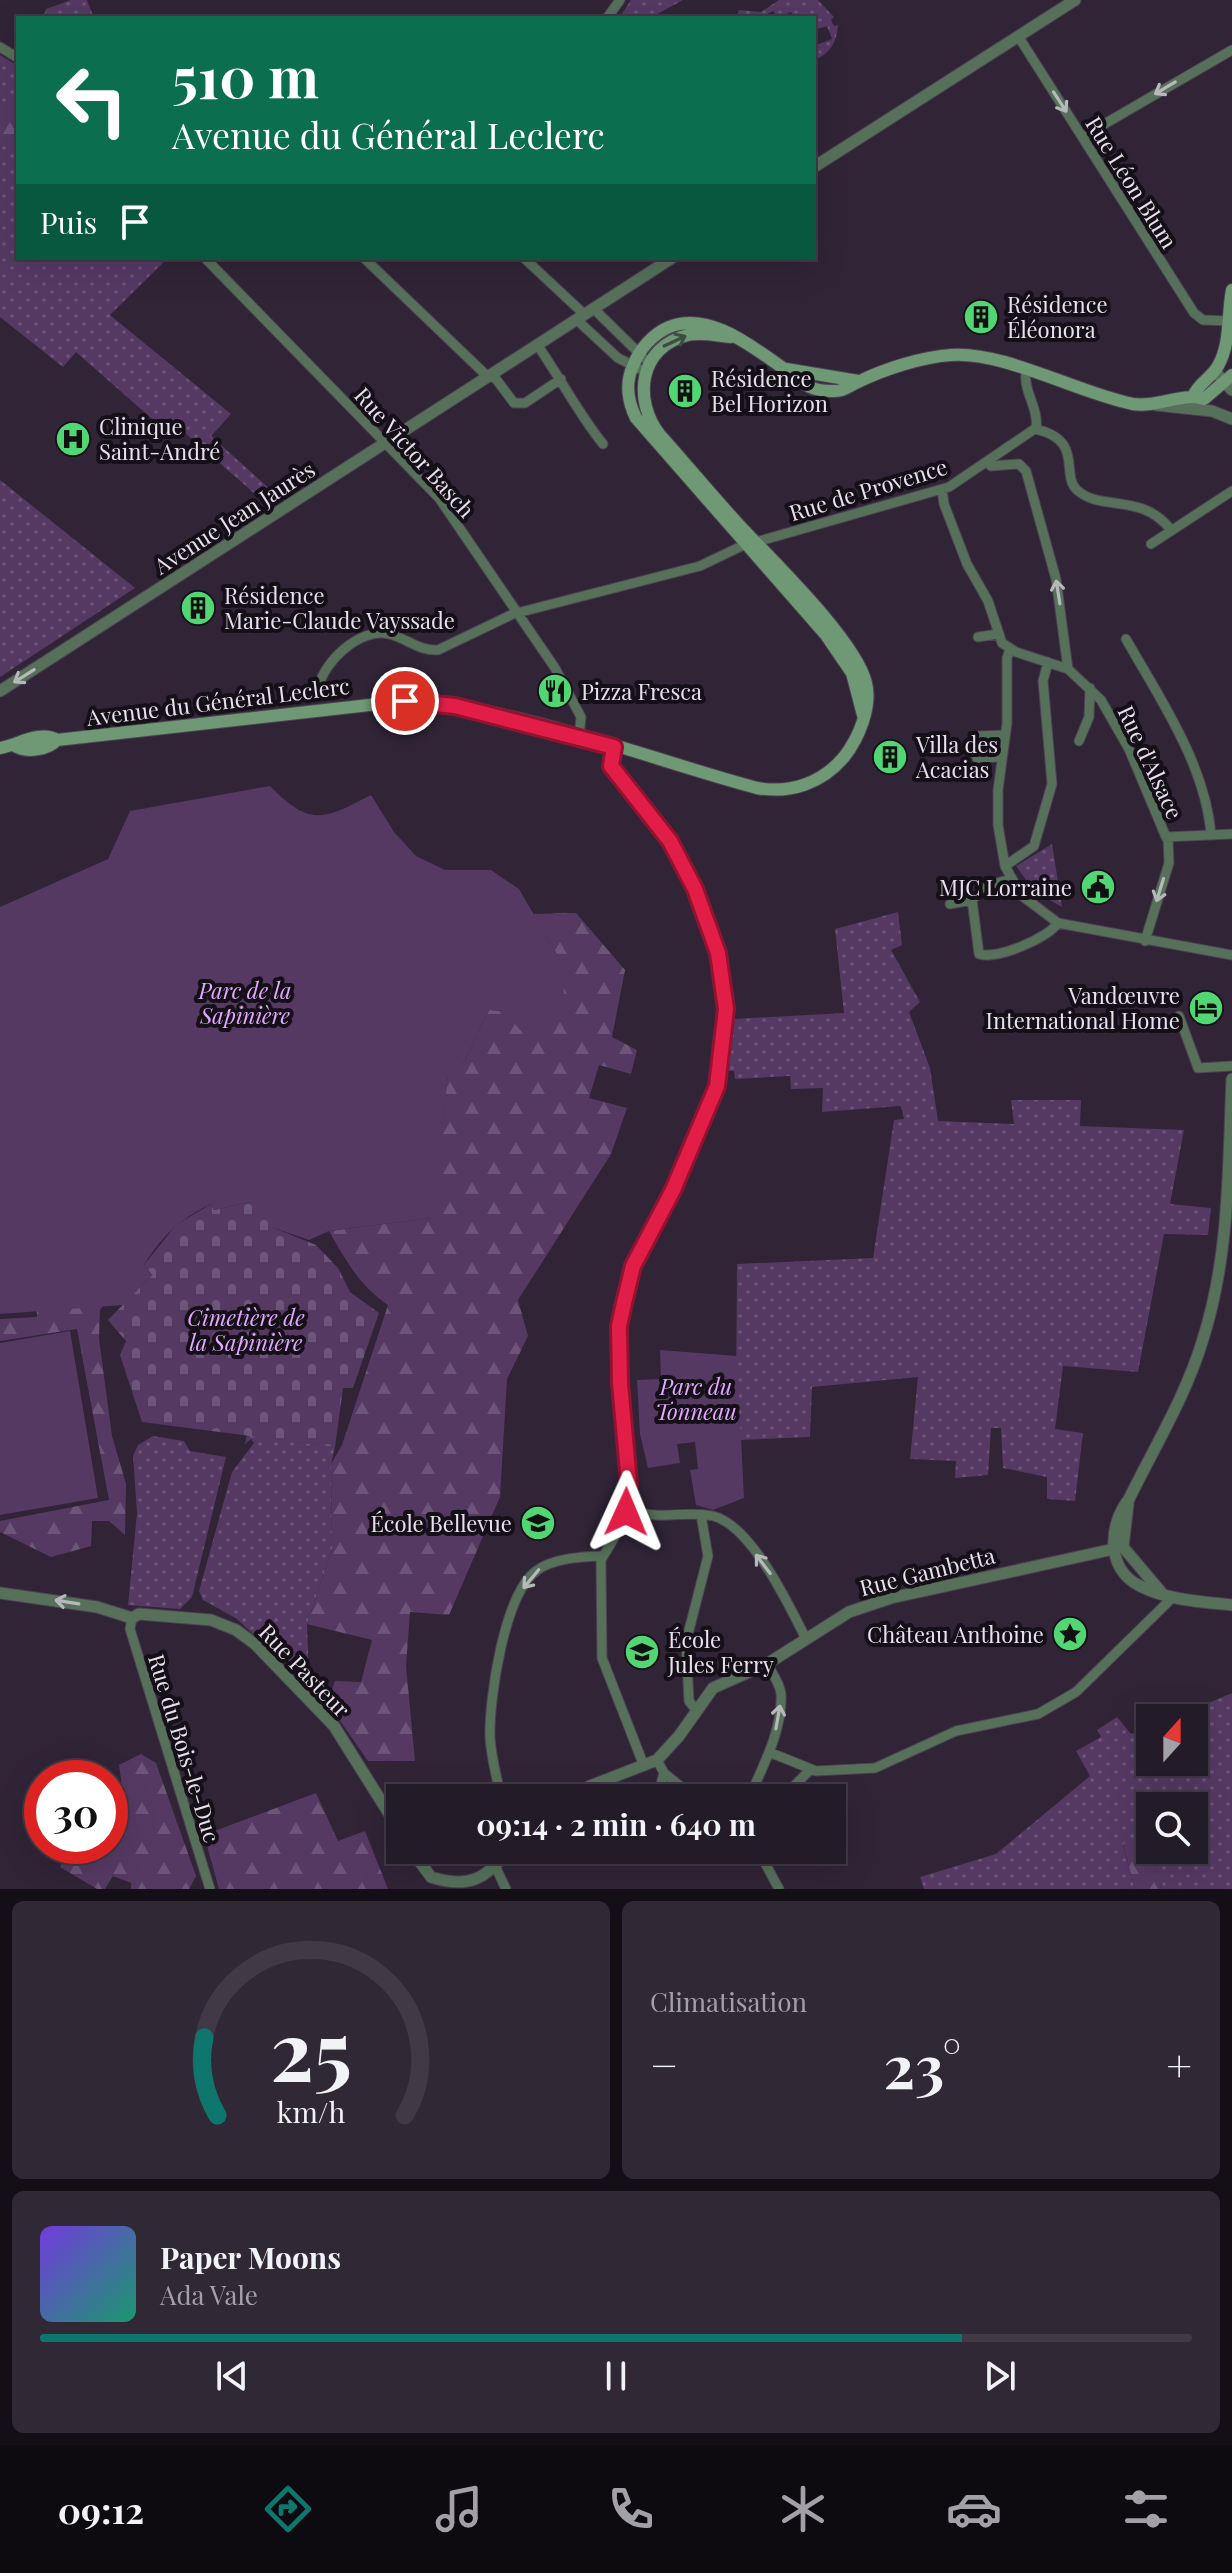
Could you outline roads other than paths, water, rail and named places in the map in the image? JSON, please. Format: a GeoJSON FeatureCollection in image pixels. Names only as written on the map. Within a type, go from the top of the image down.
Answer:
{"type":"FeatureCollection","features":[{"type":"Feature","properties":{"kind":"main road"},"geometry":{"type":"LineString","coordinates":[[1193,396],[1198,385],[1215,372],[1223,354],[1231,321],[1232,290]]}},
{"type":"Feature","properties":{"kind":"main road"},"geometry":{"type":"LineString","coordinates":[[632,366],[657,333],[683,323],[721,327],[731,337],[786,369],[797,382],[821,390],[843,391],[858,381],[951,355],[978,357],[1105,397],[1155,405],[1193,396],[1204,399],[1230,382]]}},
{"type":"Feature","properties":{"kind":"main road"},"geometry":{"type":"LineString","coordinates":[[648,368],[663,347],[689,335],[731,337]]}},
{"type":"Feature","properties":{"kind":"main road","name":"Avenue du Général Leclerc"},"geometry":{"type":"LineString","coordinates":[[632,366],[628,386],[636,418],[751,543]]}},
{"type":"Feature","properties":{"kind":"main road","name":"Avenue du Général Leclerc"},"geometry":{"type":"LineString","coordinates":[[0,748],[15,746],[21,750],[51,747],[57,740],[390,701],[455,706],[579,737],[757,788],[786,790],[814,781],[831,770],[852,745],[863,715],[852,673],[843,657],[649,420],[642,395],[648,368]]}},
{"type":"Feature","properties":{"kind":"street"},"geometry":{"type":"LineString","coordinates":[[816,166],[1075,0]]}},
{"type":"Feature","properties":{"kind":"street","name":"Rue Léon Blum"},"geometry":{"type":"LineString","coordinates":[[1018,36],[1194,313],[1203,320],[1231,321]]}},
{"type":"Feature","properties":{"kind":"street"},"geometry":{"type":"LineString","coordinates":[[1082,137],[1232,50]]}},
{"type":"Feature","properties":{"kind":"street","name":"Rue Victor Basch"},"geometry":{"type":"LineString","coordinates":[[207,260],[439,498],[519,613],[579,712],[582,722],[579,737]]}},
{"type":"Feature","properties":{"kind":"street"},"geometry":{"type":"LineString","coordinates":[[366,260],[518,405],[561,379]]}},
{"type":"Feature","properties":{"kind":"street"},"geometry":{"type":"LineString","coordinates":[[526,260],[586,314],[640,353],[648,368]]}},
{"type":"Feature","properties":{"kind":"street","name":"Avenue Jean Jaurès"},"geometry":{"type":"LineString","coordinates":[[0,691],[669,260]]}},
{"type":"Feature","properties":{"kind":"street"},"geometry":{"type":"LineString","coordinates":[[586,314],[632,366],[648,368]]}},
{"type":"Feature","properties":{"kind":"street"},"geometry":{"type":"LineString","coordinates":[[538,346],[561,379],[575,409],[603,444]]}},
{"type":"Feature","properties":{"kind":"street"},"geometry":{"type":"LineString","coordinates":[[1026,371],[1025,387],[1038,422],[1035,429],[1051,435],[1069,454],[1071,482],[1078,491],[1100,500],[1128,502],[1165,522],[1171,530]]}},
{"type":"Feature","properties":{"kind":"street"},"geometry":{"type":"LineString","coordinates":[[1215,372],[1230,382]]}},
{"type":"Feature","properties":{"kind":"street"},"geometry":{"type":"LineString","coordinates":[[1155,405],[1212,411],[1232,419]]}},
{"type":"Feature","properties":{"kind":"street","name":"Rue de Provence"},"geometry":{"type":"LineString","coordinates":[[318,689],[327,670],[345,649],[374,633],[390,634],[425,649],[438,650],[519,613],[700,566],[751,543],[942,489],[1035,429]]}},
{"type":"Feature","properties":{"kind":"street"},"geometry":{"type":"LineString","coordinates":[[987,462],[991,466],[1019,464],[1026,471],[1056,579],[1068,669]]}},
{"type":"Feature","properties":{"kind":"street"},"geometry":{"type":"LineString","coordinates":[[942,489],[955,534],[990,607],[998,634],[1010,649],[997,813],[1005,866],[1011,879],[1028,902],[1058,923],[1232,955]]}},
{"type":"Feature","properties":{"kind":"street"},"geometry":{"type":"LineString","coordinates":[[1151,544],[1232,491]]}},
{"type":"Feature","properties":{"kind":"street"},"geometry":{"type":"LineString","coordinates":[[978,637],[998,634]]}},
{"type":"Feature","properties":{"kind":"street"},"geometry":{"type":"LineString","coordinates":[[1126,639],[1190,759],[1205,799],[1211,834]]}},
{"type":"Feature","properties":{"kind":"street","name":"Rue d'Alsace"},"geometry":{"type":"LineString","coordinates":[[1010,649],[1068,669],[1090,688],[1110,713],[1129,749],[1168,839],[1232,834]]}},
{"type":"Feature","properties":{"kind":"street"},"geometry":{"type":"LineString","coordinates":[[1005,866],[1034,846],[1052,784],[1043,681],[1048,662]]}},
{"type":"Feature","properties":{"kind":"street","name":"Rue d'Alsace"},"geometry":{"type":"LineString","coordinates":[[1079,741],[1089,717],[1090,688]]}},
{"type":"Feature","properties":{"kind":"street"},"geometry":{"type":"LineString","coordinates":[[1002,757],[977,758],[975,742],[978,736],[1005,735]]}},
{"type":"Feature","properties":{"kind":"street"},"geometry":{"type":"LineString","coordinates":[[614,747],[611,766],[670,841],[703,908],[718,953],[726,1009],[717,1086],[673,1190],[633,1266],[619,1326],[620,1392],[629,1483],[639,1512],[722,1519],[746,1542],[771,1574],[805,1637]]}},
{"type":"Feature","properties":{"kind":"street"},"geometry":{"type":"LineString","coordinates":[[1145,941],[1169,863],[1168,839]]}},
{"type":"Feature","properties":{"kind":"street"},"geometry":{"type":"LineString","coordinates":[[950,904],[972,900],[986,886],[1011,879]]}},
{"type":"Feature","properties":{"kind":"street"},"geometry":{"type":"LineString","coordinates":[[972,900],[976,948],[982,956],[1009,952],[1052,931],[1058,923]]}},
{"type":"Feature","properties":{"kind":"street"},"geometry":{"type":"LineString","coordinates":[[1179,1016],[1198,1068],[1232,1066]]}},
{"type":"Feature","properties":{"kind":"street"},"geometry":{"type":"LineString","coordinates":[[769,1752],[810,1770],[839,1772],[877,1768],[956,1731],[1038,1714],[1076,1692],[1169,1601],[1166,1594],[1118,1547],[1118,1513],[1129,1499],[1178,1403],[1203,1341],[1220,1271],[1230,1189],[1232,1079]]}},
{"type":"Feature","properties":{"kind":"street"},"geometry":{"type":"LineString","coordinates":[[629,1483],[623,1523],[602,1556],[602,1664],[621,1703],[644,1766]]}},
{"type":"Feature","properties":{"kind":"street"},"geometry":{"type":"LineString","coordinates":[[595,1784],[657,1760],[696,1710],[689,1701],[686,1642],[708,1556],[701,1515]]}},
{"type":"Feature","properties":{"kind":"street","name":"Rue Gambetta"},"geometry":{"type":"LineString","coordinates":[[696,1710],[719,1684],[767,1664],[805,1637],[867,1605],[1118,1547]]}},
{"type":"Feature","properties":{"kind":"street"},"geometry":{"type":"LineString","coordinates":[[498,1784],[491,1744],[491,1712],[502,1653],[518,1598],[530,1576],[541,1568],[602,1556]]}},
{"type":"Feature","properties":{"kind":"street","name":"Rue Pasteur"},"geometry":{"type":"LineString","coordinates":[[0,1593],[105,1609],[132,1618],[139,1614],[203,1619],[242,1634],[328,1717],[386,1809]]}},
{"type":"Feature","properties":{"kind":"street"},"geometry":{"type":"LineString","coordinates":[[1166,1594],[1232,1605]]}},
{"type":"Feature","properties":{"kind":"street","name":"Rue du Bois-le-Duc"},"geometry":{"type":"LineString","coordinates":[[132,1618],[130,1629],[210,1889]]}},
{"type":"Feature","properties":{"kind":"street"},"geometry":{"type":"LineString","coordinates":[[755,1784],[769,1752],[781,1693],[767,1664]]}},
{"type":"Feature","properties":{"kind":"street"},"geometry":{"type":"LineString","coordinates":[[657,1760],[664,1773],[678,1784]]}},
{"type":"Feature","properties":{"kind":"street"},"geometry":{"type":"LineString","coordinates":[[796,1784],[810,1770]]}},
{"type":"Feature","properties":{"kind":"street"},"geometry":{"type":"LineString","coordinates":[[661,1784],[664,1773]]}},
{"type":"Feature","properties":{"kind":"street"},"geometry":{"type":"LineString","coordinates":[[420,1864],[426,1873],[444,1883],[473,1883],[499,1864]]}},
{"type":"Feature","properties":{"kind":"street"},"geometry":{"type":"LineString","coordinates":[[766,1864],[779,1889]]}},
{"type":"Feature","properties":{"kind":"street"},"geometry":{"type":"LineString","coordinates":[[496,1868],[506,1889]]}},
{"type":"Feature","properties":{"kind":"place","name":"Résidence Éléonora"},"geometry":{"type":"Point","coordinates":[981,317]}},
{"type":"Feature","properties":{"kind":"place","name":"Résidence Bel Horizon"},"geometry":{"type":"Point","coordinates":[685,391]}},
{"type":"Feature","properties":{"kind":"place","name":"Clinique Saint-André"},"geometry":{"type":"Point","coordinates":[73,439]}},
{"type":"Feature","properties":{"kind":"place","name":"Résidence Marie-Claude Vayssade"},"geometry":{"type":"Point","coordinates":[198,608]}},
{"type":"Feature","properties":{"kind":"place","name":"Pizza Fresca"},"geometry":{"type":"Point","coordinates":[555,691]}},
{"type":"Feature","properties":{"kind":"place","name":"Villa des Acacias"},"geometry":{"type":"Point","coordinates":[890,757]}},
{"type":"Feature","properties":{"kind":"place","name":"MJC Lorraine"},"geometry":{"type":"Point","coordinates":[1098,887]}},
{"type":"Feature","properties":{"kind":"place","name":"Vandœuvre International Home"},"geometry":{"type":"Point","coordinates":[1206,1008]}},
{"type":"Feature","properties":{"kind":"place","name":"École Bellevue"},"geometry":{"type":"Point","coordinates":[538,1523]}},
{"type":"Feature","properties":{"kind":"place","name":"Château Anthoine"},"geometry":{"type":"Point","coordinates":[1070,1634]}},
{"type":"Feature","properties":{"kind":"place","name":"École Jules Ferry"},"geometry":{"type":"Point","coordinates":[642,1652]}},
{"type":"Feature","properties":{"kind":"park label","name":"Parc de la Sapinière"},"geometry":{"type":"Point","coordinates":[245,1002]}},
{"type":"Feature","properties":{"kind":"park label","name":"Cimetière de la Sapinière"},"geometry":{"type":"Point","coordinates":[246,1330]}},
{"type":"Feature","properties":{"kind":"park label","name":"Parc du Tonneau"},"geometry":{"type":"Point","coordinates":[696,1398]}}]}
